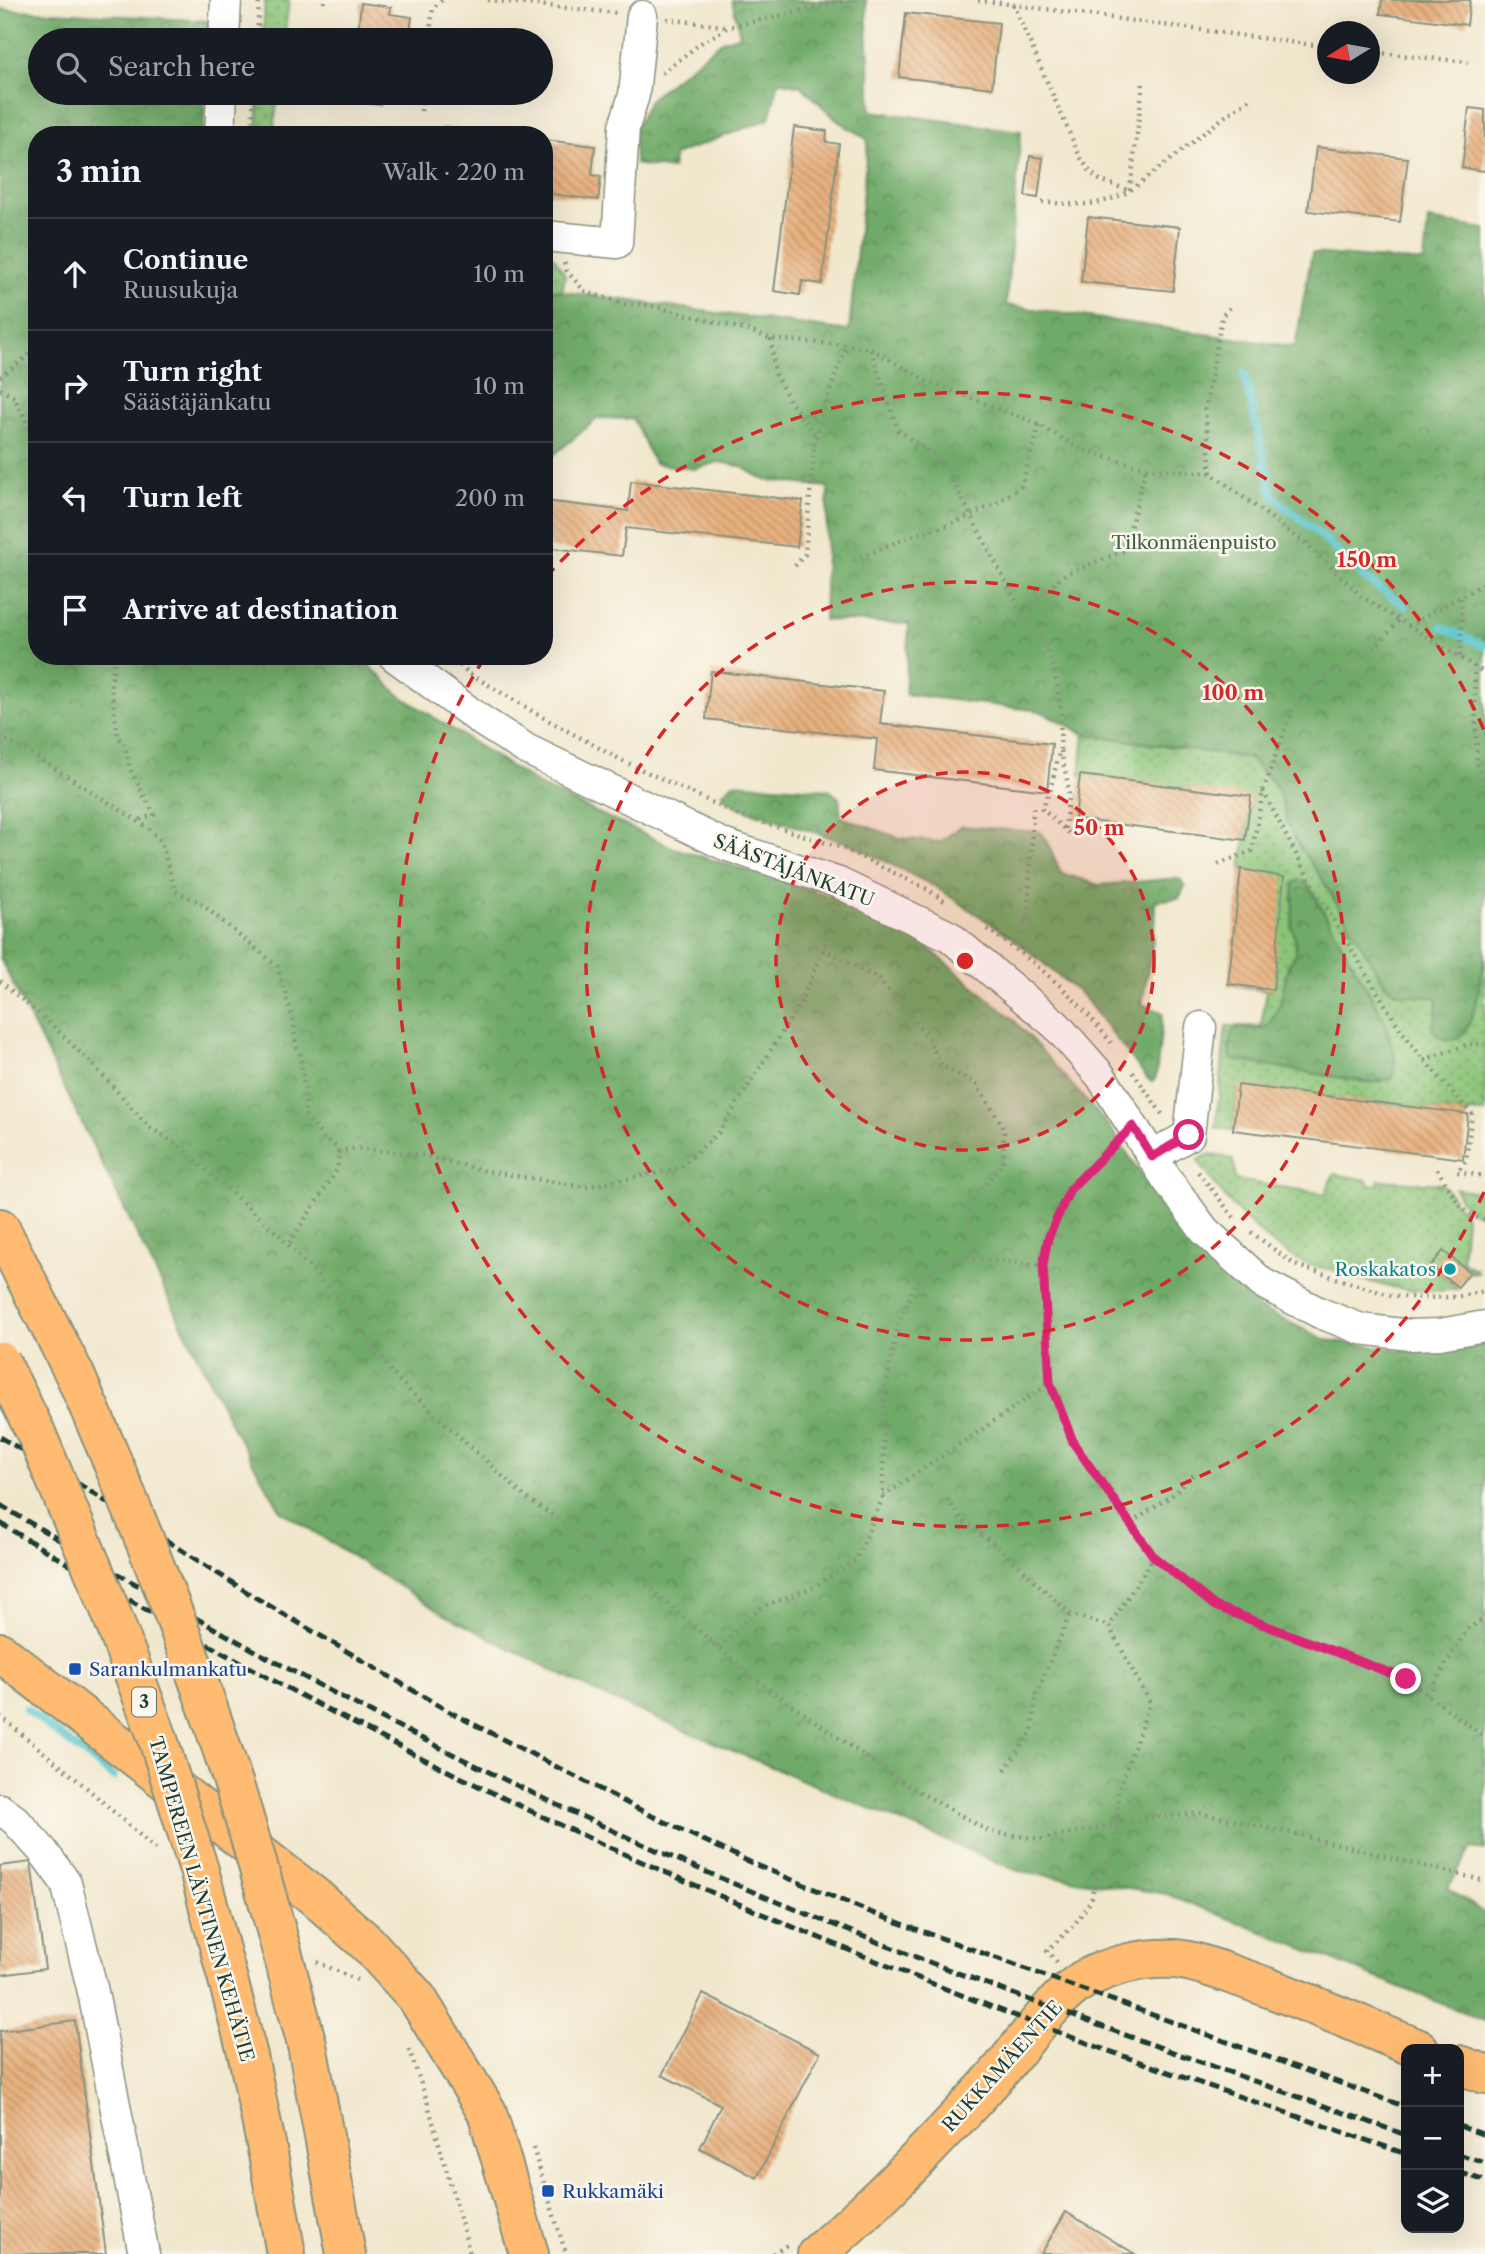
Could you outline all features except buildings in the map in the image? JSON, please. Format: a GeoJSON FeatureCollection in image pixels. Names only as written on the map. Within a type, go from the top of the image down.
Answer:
{"type":"FeatureCollection","features":[{"type":"Feature","properties":{"kind":"main road"},"geometry":{"type":"LineString","coordinates":[[0,1228],[75,1375],[124,1486],[195,1671],[233,1783],[269,1900],[307,2045],[346,2254]]}},
{"type":"Feature","properties":{"kind":"main road","name":"TAMPEREEN LÄNTINEN KEHÄTIE"},"geometry":{"type":"LineString","coordinates":[[0,1362],[36,1433],[109,1607],[158,1736],[199,1870],[248,2056],[286,2254]]}},
{"type":"Feature","properties":{"kind":"main road"},"geometry":{"type":"LineString","coordinates":[[0,1653],[315,1897],[368,1944],[417,1998],[487,2112],[529,2254]]}},
{"type":"Feature","properties":{"kind":"main road","name":"RUKKAMÄENTIE"},"geometry":{"type":"LineString","coordinates":[[817,2254],[866,2212],[971,2104],[1060,1999],[1083,1981],[1126,1963],[1149,1959],[1177,1959],[1199,1963],[1259,1984],[1407,2044]]}},
{"type":"Feature","properties":{"kind":"main road"},"geometry":{"type":"LineString","coordinates":[[1464,2067],[1485,2074]]}},
{"type":"Feature","properties":{"kind":"street"},"geometry":{"type":"LineString","coordinates":[[225,28],[226,0]]}},
{"type":"Feature","properties":{"kind":"street"},"geometry":{"type":"LineString","coordinates":[[553,236],[617,243],[624,127],[634,95],[642,16]]}},
{"type":"Feature","properties":{"kind":"street"},"geometry":{"type":"LineString","coordinates":[[220,126],[221,105]]}},
{"type":"Feature","properties":{"kind":"street","name":"SÄÄSTÄJÄNKATU"},"geometry":{"type":"LineString","coordinates":[[406,665],[482,721],[526,749],[725,845],[839,883],[949,936],[1056,1025],[1100,1076],[1152,1157],[1204,1230],[1262,1283],[1320,1313],[1361,1329],[1410,1335],[1440,1334],[1485,1326]]}},
{"type":"Feature","properties":{"kind":"street"},"geometry":{"type":"LineString","coordinates":[[1152,1157],[1189,1135],[1201,1027]]}},
{"type":"Feature","properties":{"kind":"street"},"geometry":{"type":"LineString","coordinates":[[0,1809],[15,1820],[42,1850],[66,1883],[93,1992],[144,2254]]}},
{"type":"Feature","properties":{"kind":"path"},"geometry":{"type":"LineString","coordinates":[[258,28],[259,0]]}},
{"type":"Feature","properties":{"kind":"path"},"geometry":{"type":"LineString","coordinates":[[430,28],[433,8],[442,0]]}},
{"type":"Feature","properties":{"kind":"path"},"geometry":{"type":"LineString","coordinates":[[488,0],[729,27]]}},
{"type":"Feature","properties":{"kind":"path"},"geometry":{"type":"LineString","coordinates":[[634,95],[701,43],[729,27],[850,0]]}},
{"type":"Feature","properties":{"kind":"path"},"geometry":{"type":"LineString","coordinates":[[978,0],[1317,45]]}},
{"type":"Feature","properties":{"kind":"path"},"geometry":{"type":"LineString","coordinates":[[1013,4],[1073,145],[1085,166],[1100,180],[1130,191]]}},
{"type":"Feature","properties":{"kind":"path"},"geometry":{"type":"LineString","coordinates":[[1380,53],[1468,62]]}},
{"type":"Feature","properties":{"kind":"path"},"geometry":{"type":"LineString","coordinates":[[1130,191],[1143,83]]}},
{"type":"Feature","properties":{"kind":"path"},"geometry":{"type":"LineString","coordinates":[[1042,202],[1084,205],[1109,202],[1130,191],[1250,99]]}},
{"type":"Feature","properties":{"kind":"path"},"geometry":{"type":"LineString","coordinates":[[252,126],[253,105]]}},
{"type":"Feature","properties":{"kind":"path"},"geometry":{"type":"LineString","coordinates":[[421,111],[422,105]]}},
{"type":"Feature","properties":{"kind":"path"},"geometry":{"type":"LineString","coordinates":[[553,244],[567,271],[584,291],[625,304],[661,308],[771,339],[871,349],[927,381],[1040,425],[1082,450],[1146,468],[1211,473],[1310,547],[1362,597],[1485,673]]}},
{"type":"Feature","properties":{"kind":"path"},"geometry":{"type":"LineString","coordinates":[[1211,473],[1205,410],[1222,316],[1230,307]]}},
{"type":"Feature","properties":{"kind":"path"},"geometry":{"type":"LineString","coordinates":[[771,339],[775,374],[791,403],[817,437]]}},
{"type":"Feature","properties":{"kind":"path"},"geometry":{"type":"LineString","coordinates":[[795,566],[805,554],[817,437],[846,345]]}},
{"type":"Feature","properties":{"kind":"path"},"geometry":{"type":"LineString","coordinates":[[871,349],[898,430],[942,461],[1022,613],[1041,635],[1054,668],[1061,709],[1060,749],[1050,791],[1042,809],[1071,835]]}},
{"type":"Feature","properties":{"kind":"path"},"geometry":{"type":"LineString","coordinates":[[0,377],[28,356]]}},
{"type":"Feature","properties":{"kind":"path"},"geometry":{"type":"LineString","coordinates":[[0,389],[14,397],[28,424]]}},
{"type":"Feature","properties":{"kind":"path"},"geometry":{"type":"LineString","coordinates":[[854,560],[911,536],[949,525],[995,504],[1021,486],[1040,425]]}},
{"type":"Feature","properties":{"kind":"path"},"geometry":{"type":"LineString","coordinates":[[1022,613],[1065,574],[1124,551],[1146,468]]}},
{"type":"Feature","properties":{"kind":"path"},"geometry":{"type":"LineString","coordinates":[[1408,626],[1485,583]]}},
{"type":"Feature","properties":{"kind":"path"},"geometry":{"type":"LineString","coordinates":[[1460,657],[1461,596]]}},
{"type":"Feature","properties":{"kind":"path"},"geometry":{"type":"LineString","coordinates":[[1218,864],[1252,851],[1263,791],[1293,707],[1321,679],[1356,661],[1382,640],[1399,620]]}},
{"type":"Feature","properties":{"kind":"path"},"geometry":{"type":"LineString","coordinates":[[113,665],[111,685],[118,738],[124,742],[130,769],[154,815],[139,820]]}},
{"type":"Feature","properties":{"kind":"path"},"geometry":{"type":"LineString","coordinates":[[1474,665],[1477,763],[1485,785]]}},
{"type":"Feature","properties":{"kind":"path"},"geometry":{"type":"LineString","coordinates":[[0,737],[139,820],[161,841],[176,891],[199,902],[277,966],[293,1018],[296,1045],[300,1054],[306,1099],[304,1114],[326,1140],[337,1147],[338,1152],[337,1170],[288,1245]]}},
{"type":"Feature","properties":{"kind":"path"},"geometry":{"type":"LineString","coordinates":[[1060,749],[1069,790],[1065,830]]}},
{"type":"Feature","properties":{"kind":"path"},"geometry":{"type":"LineString","coordinates":[[1263,791],[1310,881],[1400,1029],[1472,1114],[1466,1160],[1457,1172],[1485,1176]]}},
{"type":"Feature","properties":{"kind":"path"},"geometry":{"type":"LineString","coordinates":[[1014,947],[1028,914],[1033,808]]}},
{"type":"Feature","properties":{"kind":"path"},"geometry":{"type":"LineString","coordinates":[[338,1152],[356,1148],[421,1155],[486,1171],[584,1187],[678,1169],[719,1132],[800,1004],[823,949],[839,883]]}},
{"type":"Feature","properties":{"kind":"path"},"geometry":{"type":"LineString","coordinates":[[823,949],[879,979],[929,1039],[940,1065],[976,1084],[1004,1128],[1003,1163],[969,1204],[970,1258]]}},
{"type":"Feature","properties":{"kind":"path"},"geometry":{"type":"LineString","coordinates":[[0,981],[51,1024],[97,1069],[148,1126],[179,1146],[288,1245],[340,1300],[396,1378],[526,1498],[610,1553],[756,1680],[899,1780],[990,1832],[1041,1839],[1150,1818],[1199,1813],[1485,1881]]}},
{"type":"Feature","properties":{"kind":"path"},"geometry":{"type":"LineString","coordinates":[[1424,1060],[1468,1044],[1485,1044]]}},
{"type":"Feature","properties":{"kind":"path"},"geometry":{"type":"LineString","coordinates":[[1153,1098],[1133,1126],[1070,1189],[1048,1238],[1043,1265],[1050,1383],[1074,1444],[1154,1557],[1215,1606],[1406,1679],[1485,1737]]}},
{"type":"Feature","properties":{"kind":"path"},"geometry":{"type":"LineString","coordinates":[[1437,1169],[1463,1209],[1473,1217],[1485,1220]]}},
{"type":"Feature","properties":{"kind":"path"},"geometry":{"type":"LineString","coordinates":[[719,1647],[762,1607],[814,1587],[856,1560],[883,1497],[884,1395],[898,1324],[916,1283],[952,1257],[1043,1265]]}},
{"type":"Feature","properties":{"kind":"path"},"geometry":{"type":"LineString","coordinates":[[883,1497],[1050,1383]]}},
{"type":"Feature","properties":{"kind":"path"},"geometry":{"type":"LineString","coordinates":[[1131,1523],[1171,1496],[1194,1474]]}},
{"type":"Feature","properties":{"kind":"path"},"geometry":{"type":"LineString","coordinates":[[947,1499],[962,1521],[996,1545],[1070,1614],[1109,1626],[1150,1703],[1118,1792],[1112,1859],[1096,1875],[1091,1901],[1074,1925],[1046,1951],[1062,1968]]}},
{"type":"Feature","properties":{"kind":"path"},"geometry":{"type":"LineString","coordinates":[[1109,1626],[1154,1557]]}},
{"type":"Feature","properties":{"kind":"path"},"geometry":{"type":"LineString","coordinates":[[1005,1770],[1032,1731],[1036,1695],[1070,1614]]}},
{"type":"Feature","properties":{"kind":"path"},"geometry":{"type":"LineString","coordinates":[[1427,1695],[1467,1630],[1485,1617]]}},
{"type":"Feature","properties":{"kind":"green space"},"geometry":{"type":"Polygon","coordinates":[[[265,0],[289,0],[286,28],[264,28],[265,0]]]}},
{"type":"Feature","properties":{"kind":"green space","name":"Tilkonmäenpuisto"},"geometry":{"type":"Polygon","coordinates":[[[732,0],[866,0],[871,111],[1021,131],[1006,305],[1295,347],[1312,253],[1424,262],[1428,220],[1485,229],[1485,953],[1471,1018],[1459,1038],[1444,1039],[1432,1029],[1437,998],[1404,994],[1385,984],[1298,844],[1288,824],[1279,792],[1249,758],[1084,734],[1040,711],[905,694],[909,624],[824,620],[828,487],[765,480],[740,466],[719,462],[694,469],[654,463],[633,419],[598,418],[553,456],[553,290],[849,331],[868,140],[838,121],[801,86],[779,81],[769,119],[674,155],[672,169],[635,164],[634,130],[650,99],[722,41],[740,35],[732,0]]]}},
{"type":"Feature","properties":{"kind":"green space"},"geometry":{"type":"Polygon","coordinates":[[[0,9],[209,21],[209,28],[28,28],[28,105],[204,105],[203,126],[28,126],[28,665],[369,665],[398,694],[544,788],[674,848],[833,897],[920,941],[1012,1018],[1109,1126],[1195,1254],[1259,1308],[1326,1340],[1413,1351],[1485,1344],[1485,1850],[1471,1848],[1448,1888],[1485,1914],[1485,2021],[1167,1894],[1018,1871],[601,1695],[443,1614],[281,1511],[233,1428],[0,958],[0,9]]]}},
{"type":"Feature","properties":{"kind":"green space"},"geometry":{"type":"Polygon","coordinates":[[[258,105],[277,105],[274,126],[257,126],[258,105]]]}},
{"type":"Feature","properties":{"kind":"green space"},"geometry":{"type":"Polygon","coordinates":[[[553,257],[565,275],[562,291],[553,290],[553,257]]]}},
{"type":"Feature","properties":{"kind":"green space"},"geometry":{"type":"Polygon","coordinates":[[[1084,734],[1249,758],[1279,792],[1288,824],[1298,844],[1385,984],[1396,993],[1477,989],[1485,953],[1485,1113],[1468,1114],[1238,1086],[1233,1130],[1216,1128],[1226,1026],[1261,1026],[1267,991],[1228,984],[1273,989],[1241,869],[1251,797],[1080,775],[1084,734]]]}},
{"type":"Feature","properties":{"kind":"green space"},"geometry":{"type":"Polygon","coordinates":[[[733,783],[829,790],[839,798],[841,817],[899,838],[940,842],[961,826],[1041,832],[1061,873],[1099,885],[1179,878],[1185,886],[1179,898],[1155,901],[1154,936],[1142,1004],[1163,1013],[1156,1077],[1152,1082],[1147,1078],[1083,996],[1014,939],[934,886],[851,844],[740,808],[725,799],[723,793],[733,783]]]}},
{"type":"Feature","properties":{"kind":"green space"},"geometry":{"type":"Polygon","coordinates":[[[1298,881],[1309,886],[1384,1019],[1394,1052],[1395,1067],[1392,1078],[1373,1083],[1233,1060],[1231,1057],[1229,1045],[1233,1030],[1262,1029],[1268,1026],[1280,1004],[1288,966],[1296,954],[1292,928],[1294,883],[1298,881]]]}},
{"type":"Feature","properties":{"kind":"green space"},"geometry":{"type":"Polygon","coordinates":[[[1210,1154],[1232,1159],[1235,1180],[1326,1194],[1335,1174],[1367,1180],[1368,1185],[1378,1185],[1378,1180],[1441,1184],[1466,1217],[1462,1262],[1477,1270],[1477,1273],[1470,1272],[1443,1251],[1432,1266],[1458,1289],[1409,1290],[1300,1261],[1254,1228],[1229,1202],[1198,1160],[1210,1154]]]}},
{"type":"Feature","properties":{"kind":"green space"},"geometry":{"type":"Polygon","coordinates":[[[1455,1188],[1485,1194],[1484,1216],[1465,1206],[1455,1188]]]}},
{"type":"Feature","properties":{"kind":"waterway"},"geometry":{"type":"LineString","coordinates":[[1244,374],[1273,496],[1319,534],[1366,579],[1405,606]]}},
{"type":"Feature","properties":{"kind":"waterway"},"geometry":{"type":"LineString","coordinates":[[1442,627],[1485,646]]}},
{"type":"Feature","properties":{"kind":"waterway"},"geometry":{"type":"LineString","coordinates":[[26,1709],[114,1777]]}},
{"type":"Feature","properties":{"kind":"railway"},"geometry":{"type":"LineString","coordinates":[[0,1437],[71,1479],[253,1596],[448,1711],[652,1816],[754,1864],[875,1914],[1401,2105]]}},
{"type":"Feature","properties":{"kind":"railway"},"geometry":{"type":"LineString","coordinates":[[0,1505],[156,1596],[314,1682],[475,1765],[638,1842],[923,1960],[1401,2133]]}},
{"type":"Feature","properties":{"kind":"railway"},"geometry":{"type":"LineString","coordinates":[[0,1523],[231,1658],[310,1700],[469,1781],[631,1857],[863,1956],[1039,2025],[1401,2152]]}},
{"type":"Feature","properties":{"kind":"railway"},"geometry":{"type":"LineString","coordinates":[[1464,2128],[1485,2135]]}},
{"type":"Feature","properties":{"kind":"railway"},"geometry":{"type":"LineString","coordinates":[[1464,2156],[1485,2163]]}},
{"type":"Feature","properties":{"kind":"railway"},"geometry":{"type":"LineString","coordinates":[[1464,2174],[1485,2181]]}},
{"type":"Feature","properties":{"kind":"place","name":"Roskakatos"},"geometry":{"type":"Point","coordinates":[1450,1269]}},
{"type":"Feature","properties":{"kind":"place","name":"Sarankulmankatu"},"geometry":{"type":"Point","coordinates":[75,1669]}},
{"type":"Feature","properties":{"kind":"place","name":"Rukkamäki"},"geometry":{"type":"Point","coordinates":[548,2191]}},
{"type":"Feature","properties":{"kind":"route"},"geometry":{"type":"LineString","coordinates":[[1189,1135],[1152,1157],[1133,1126],[1070,1189],[1048,1238],[1043,1265],[1050,1383],[1074,1444],[1154,1557],[1215,1606],[1406,1679]]}}]}
